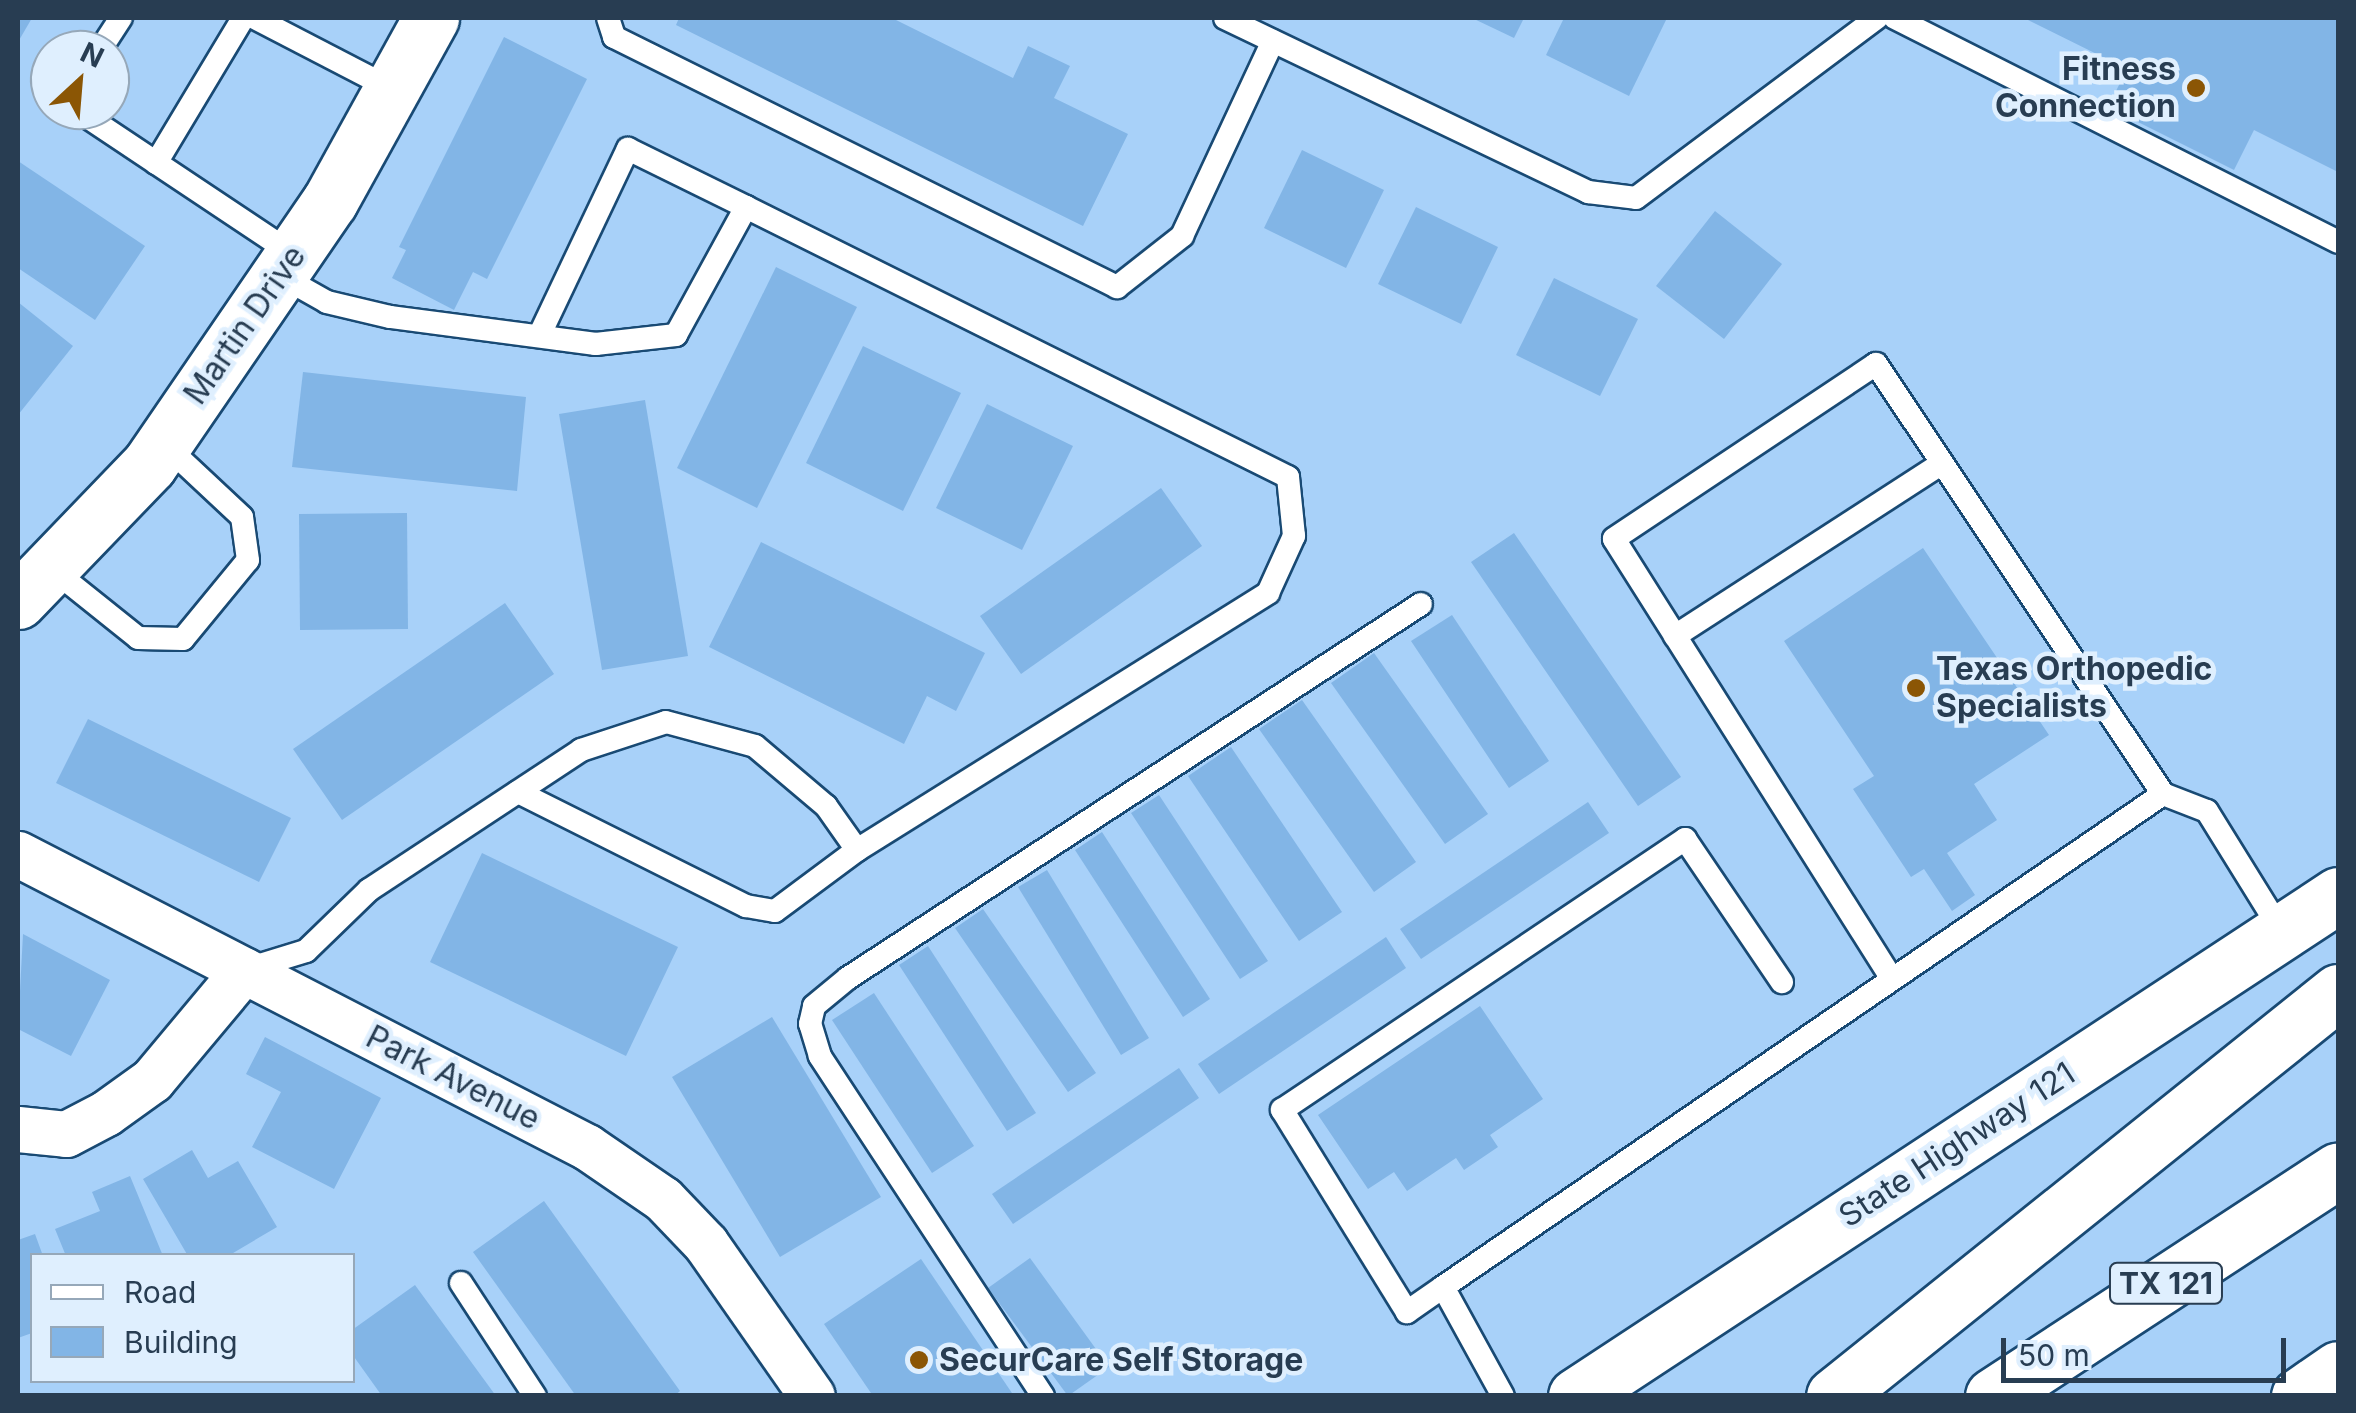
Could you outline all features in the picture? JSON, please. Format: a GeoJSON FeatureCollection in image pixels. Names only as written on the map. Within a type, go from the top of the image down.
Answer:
{"type":"FeatureCollection","features":[{"type":"Feature","properties":{"kind":"main road","name":"Martin Drive"},"geometry":{"type":"LineString","coordinates":[[35,585],[163,444],[286,264],[431,18]]}},
{"type":"Feature","properties":{"kind":"main road","name":"State Highway 121"},"geometry":{"type":"LineString","coordinates":[[1576,1396],[2338,895]]}},
{"type":"Feature","properties":{"kind":"main road"},"geometry":{"type":"LineString","coordinates":[[1834,1396],[2338,992]]}},
{"type":"Feature","properties":{"kind":"main road","name":"TX 121"},"geometry":{"type":"LineString","coordinates":[[1993,1396],[2338,1170]]}},
{"type":"Feature","properties":{"kind":"main road"},"geometry":{"type":"LineString","coordinates":[[2299,1396],[2338,1370]]}},
{"type":"Feature","properties":{"kind":"street","name":"Park Avenue"},"geometry":{"type":"LineString","coordinates":[[18,854],[587,1148],[664,1199],[706,1244],[802,1392]]}},
{"type":"Feature","properties":{"kind":"street"},"geometry":{"type":"LineString","coordinates":[[18,1129],[66,1134],[106,1113],[152,1080],[244,970]]}},
{"type":"Feature","properties":{"kind":"lane"},"geometry":{"type":"LineString","coordinates":[[156,163],[243,18]]}},
{"type":"Feature","properties":{"kind":"lane"},"geometry":{"type":"LineString","coordinates":[[255,18],[392,89]]}},
{"type":"Feature","properties":{"kind":"lane"},"geometry":{"type":"LineString","coordinates":[[608,18],[614,37],[1117,287],[1182,236],[1273,41]]}},
{"type":"Feature","properties":{"kind":"lane"},"geometry":{"type":"LineString","coordinates":[[1224,18],[1588,192],[1636,198],[1878,18]]}},
{"type":"Feature","properties":{"kind":"lane"},"geometry":{"type":"LineString","coordinates":[[1895,18],[2338,242]]}},
{"type":"Feature","properties":{"kind":"lane"},"geometry":{"type":"LineString","coordinates":[[106,130],[156,163],[286,264],[327,302],[390,317],[596,344],[676,335],[746,207]]}},
{"type":"Feature","properties":{"kind":"lane"},"geometry":{"type":"LineString","coordinates":[[518,792],[746,906],[775,911],[858,850],[1268,592],[1294,536],[1288,477],[628,149],[540,334]]}},
{"type":"Feature","properties":{"kind":"lane"},"geometry":{"type":"LineString","coordinates":[[1892,979],[1614,539],[1876,364],[2163,794],[2208,810],[2282,932]]}},
{"type":"Feature","properties":{"kind":"lane"},"geometry":{"type":"LineString","coordinates":[[35,585],[138,638],[183,639],[248,560],[242,517],[163,444]]}},
{"type":"Feature","properties":{"kind":"lane"},"geometry":{"type":"LineString","coordinates":[[1675,636],[1942,463]]}},
{"type":"Feature","properties":{"kind":"lane"},"geometry":{"type":"LineString","coordinates":[[1042,1396],[820,1056],[810,1024],[814,1006],[848,978],[1421,604]]}},
{"type":"Feature","properties":{"kind":"lane"},"geometry":{"type":"LineString","coordinates":[[244,970],[306,951],[370,890],[581,750],[666,722],[755,746],[826,806],[858,850]]}},
{"type":"Feature","properties":{"kind":"lane"},"geometry":{"type":"LineString","coordinates":[[1782,982],[1686,839],[1282,1110],[1407,1312],[2163,794]]}},
{"type":"Feature","properties":{"kind":"lane"},"geometry":{"type":"LineString","coordinates":[[461,1283],[536,1396]]}},
{"type":"Feature","properties":{"kind":"lane"},"geometry":{"type":"LineString","coordinates":[[1442,1287],[1504,1396]]}},
{"type":"Feature","properties":{"kind":"building"},"geometry":{"type":"Polygon","coordinates":[[[18,18],[32,18],[18,42],[18,18]]]}},
{"type":"Feature","properties":{"kind":"building"},"geometry":{"type":"Polygon","coordinates":[[[679,18],[892,18],[1013,78],[1028,46],[1070,66],[1054,98],[1128,134],[1083,226],[676,25],[679,18]]]}},
{"type":"Feature","properties":{"kind":"building"},"geometry":{"type":"Polygon","coordinates":[[[1472,18],[1524,18],[1514,38],[1472,18]]]}},
{"type":"Feature","properties":{"kind":"building"},"geometry":{"type":"Polygon","coordinates":[[[1564,18],[1667,18],[1629,96],[1546,55],[1564,18]]]}},
{"type":"Feature","properties":{"kind":"building","name":"Fitness Connection"},"geometry":{"type":"Polygon","coordinates":[[[2024,18],[2338,18],[2338,172],[2254,130],[2234,170],[2108,107],[2127,69],[2024,18]]]}},
{"type":"Feature","properties":{"kind":"building"},"geometry":{"type":"Polygon","coordinates":[[[504,37],[587,79],[487,279],[473,272],[454,310],[392,278],[406,250],[399,247],[504,37]]]}},
{"type":"Feature","properties":{"kind":"building"},"geometry":{"type":"Polygon","coordinates":[[[1302,150],[1384,190],[1346,268],[1264,228],[1302,150]]]}},
{"type":"Feature","properties":{"kind":"building"},"geometry":{"type":"Polygon","coordinates":[[[18,161],[145,246],[95,320],[18,268],[18,161]]]}},
{"type":"Feature","properties":{"kind":"building"},"geometry":{"type":"Polygon","coordinates":[[[1416,207],[1498,247],[1461,324],[1378,284],[1416,207]]]}},
{"type":"Feature","properties":{"kind":"building"},"geometry":{"type":"Polygon","coordinates":[[[1715,211],[1782,264],[1724,339],[1656,286],[1715,211]]]}},
{"type":"Feature","properties":{"kind":"building"},"geometry":{"type":"Polygon","coordinates":[[[776,267],[857,307],[757,508],[677,468],[776,267]]]}},
{"type":"Feature","properties":{"kind":"building"},"geometry":{"type":"Polygon","coordinates":[[[1554,278],[1638,319],[1600,396],[1516,355],[1554,278]]]}},
{"type":"Feature","properties":{"kind":"building"},"geometry":{"type":"Polygon","coordinates":[[[18,302],[73,346],[18,415],[18,302]]]}},
{"type":"Feature","properties":{"kind":"building"},"geometry":{"type":"Polygon","coordinates":[[[863,346],[961,393],[903,511],[806,463],[863,346]]]}},
{"type":"Feature","properties":{"kind":"building"},"geometry":{"type":"Polygon","coordinates":[[[303,372],[526,397],[517,491],[292,467],[303,372]]]}},
{"type":"Feature","properties":{"kind":"building"},"geometry":{"type":"Polygon","coordinates":[[[645,400],[688,656],[602,670],[559,414],[645,400]]]}},
{"type":"Feature","properties":{"kind":"building"},"geometry":{"type":"Polygon","coordinates":[[[987,404],[1073,446],[1022,550],[936,508],[987,404]]]}},
{"type":"Feature","properties":{"kind":"building"},"geometry":{"type":"Polygon","coordinates":[[[1161,488],[1202,546],[1021,674],[980,616],[1161,488]]]}},
{"type":"Feature","properties":{"kind":"building"},"geometry":{"type":"Polygon","coordinates":[[[407,513],[408,629],[300,630],[299,514],[407,513]]]}},
{"type":"Feature","properties":{"kind":"building"},"geometry":{"type":"Polygon","coordinates":[[[1514,533],[1681,777],[1638,806],[1471,562],[1514,533]]]}},
{"type":"Feature","properties":{"kind":"building"},"geometry":{"type":"Polygon","coordinates":[[[761,542],[985,653],[956,711],[927,696],[904,744],[709,647],[761,542]]]}},
{"type":"Feature","properties":{"kind":"building","name":"Texas Orthopedic Specialists"},"geometry":{"type":"Polygon","coordinates":[[[1923,548],[2049,735],[1974,784],[1997,820],[1947,853],[1975,895],[1952,911],[1924,869],[1911,877],[1853,789],[1874,776],[1784,641],[1923,548]]]}},
{"type":"Feature","properties":{"kind":"building"},"geometry":{"type":"Polygon","coordinates":[[[505,603],[554,674],[342,820],[293,749],[505,603]]]}},
{"type":"Feature","properties":{"kind":"building"},"geometry":{"type":"Polygon","coordinates":[[[1452,615],[1549,761],[1509,788],[1411,641],[1452,615]]]}},
{"type":"Feature","properties":{"kind":"building"},"geometry":{"type":"Polygon","coordinates":[[[1374,653],[1488,814],[1445,844],[1331,683],[1374,653]]]}},
{"type":"Feature","properties":{"kind":"building"},"geometry":{"type":"Polygon","coordinates":[[[1302,700],[1416,862],[1374,892],[1259,729],[1302,700]]]}},
{"type":"Feature","properties":{"kind":"building"},"geometry":{"type":"Polygon","coordinates":[[[88,719],[291,818],[259,882],[56,783],[88,719]]]}},
{"type":"Feature","properties":{"kind":"building"},"geometry":{"type":"Polygon","coordinates":[[[1231,747],[1342,912],[1299,941],[1188,776],[1231,747]]]}},
{"type":"Feature","properties":{"kind":"building"},"geometry":{"type":"Polygon","coordinates":[[[1159,795],[1268,961],[1240,979],[1131,813],[1159,795]]]}},
{"type":"Feature","properties":{"kind":"building"},"geometry":{"type":"Polygon","coordinates":[[[1588,802],[1609,833],[1421,959],[1400,929],[1588,802]]]}},
{"type":"Feature","properties":{"kind":"building"},"geometry":{"type":"Polygon","coordinates":[[[1102,832],[1210,999],[1183,1017],[1075,850],[1102,832]]]}},
{"type":"Feature","properties":{"kind":"building"},"geometry":{"type":"Polygon","coordinates":[[[482,853],[678,947],[626,1056],[430,962],[482,853]]]}},
{"type":"Feature","properties":{"kind":"building"},"geometry":{"type":"Polygon","coordinates":[[[1047,870],[1149,1038],[1121,1055],[1018,887],[1047,870]]]}},
{"type":"Feature","properties":{"kind":"building"},"geometry":{"type":"Polygon","coordinates":[[[983,909],[1096,1073],[1068,1092],[955,928],[983,909]]]}},
{"type":"Feature","properties":{"kind":"building"},"geometry":{"type":"Polygon","coordinates":[[[23,934],[110,980],[71,1056],[18,1029],[23,934]]]}},
{"type":"Feature","properties":{"kind":"building"},"geometry":{"type":"Polygon","coordinates":[[[1386,937],[1406,968],[1219,1094],[1198,1064],[1386,937]]]}},
{"type":"Feature","properties":{"kind":"building"},"geometry":{"type":"Polygon","coordinates":[[[928,946],[1036,1113],[1007,1131],[899,965],[928,946]]]}},
{"type":"Feature","properties":{"kind":"building"},"geometry":{"type":"Polygon","coordinates":[[[874,993],[974,1146],[932,1173],[832,1020],[874,993]]]}},
{"type":"Feature","properties":{"kind":"building"},"geometry":{"type":"Polygon","coordinates":[[[1480,1006],[1543,1099],[1490,1135],[1498,1147],[1464,1170],[1456,1158],[1407,1191],[1394,1172],[1368,1189],[1318,1115],[1480,1006]]]}},
{"type":"Feature","properties":{"kind":"building"},"geometry":{"type":"Polygon","coordinates":[[[772,1017],[881,1197],[780,1257],[672,1077],[772,1017]]]}},
{"type":"Feature","properties":{"kind":"building"},"geometry":{"type":"Polygon","coordinates":[[[265,1037],[381,1098],[334,1189],[252,1147],[281,1092],[246,1074],[265,1037]]]}},
{"type":"Feature","properties":{"kind":"building"},"geometry":{"type":"Polygon","coordinates":[[[1179,1068],[1199,1098],[1013,1224],[992,1194],[1179,1068]]]}},
{"type":"Feature","properties":{"kind":"building"},"geometry":{"type":"Polygon","coordinates":[[[192,1150],[208,1178],[238,1161],[277,1227],[233,1253],[186,1253],[143,1179],[192,1150]]]}},
{"type":"Feature","properties":{"kind":"building"},"geometry":{"type":"Polygon","coordinates":[[[130,1176],[162,1253],[65,1253],[55,1229],[100,1211],[92,1192],[130,1176]]]}},
{"type":"Feature","properties":{"kind":"building"},"geometry":{"type":"Polygon","coordinates":[[[544,1201],[680,1391],[674,1396],[576,1396],[473,1252],[544,1201]]]}},
{"type":"Feature","properties":{"kind":"building"},"geometry":{"type":"Polygon","coordinates":[[[35,1234],[42,1253],[30,1253],[30,1334],[18,1338],[18,1240],[35,1234]]]}},
{"type":"Feature","properties":{"kind":"building"},"geometry":{"type":"Polygon","coordinates":[[[1030,1258],[1109,1367],[1068,1396],[988,1288],[1030,1258]]]}},
{"type":"Feature","properties":{"kind":"building","name":"SecurCare Self Storage"},"geometry":{"type":"Polygon","coordinates":[[[921,1259],[1014,1396],[873,1396],[824,1324],[921,1259]]]}},
{"type":"Feature","properties":{"kind":"building"},"geometry":{"type":"Polygon","coordinates":[[[415,1285],[496,1396],[382,1396],[355,1358],[355,1328],[415,1285]]]}},
{"type":"Feature","properties":{"kind":"place","name":"Fitness Connection"},"geometry":{"type":"Point","coordinates":[2196,88]}},
{"type":"Feature","properties":{"kind":"place","name":"Texas Orthopedic Specialists"},"geometry":{"type":"Point","coordinates":[1916,688]}},
{"type":"Feature","properties":{"kind":"place","name":"SecurCare Self Storage"},"geometry":{"type":"Point","coordinates":[919,1360]}}]}
